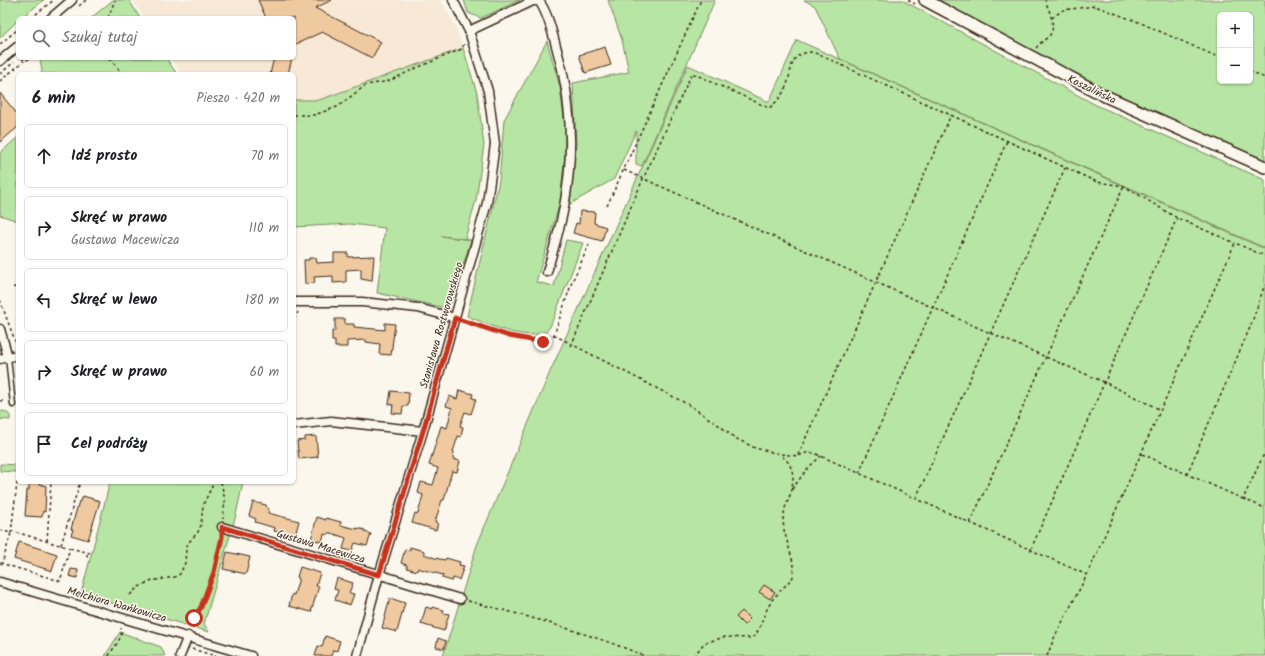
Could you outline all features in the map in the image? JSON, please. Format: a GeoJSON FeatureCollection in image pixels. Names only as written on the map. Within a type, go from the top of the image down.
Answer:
{"type":"FeatureCollection","features":[{"type":"Feature","properties":{"kind":"street"},"geometry":{"type":"LineString","coordinates":[[53,16],[72,0]]}},
{"type":"Feature","properties":{"kind":"street","name":"Stanisława Rostworowskiego"},"geometry":{"type":"LineString","coordinates":[[357,656],[379,575],[423,431],[487,203],[495,144],[488,91],[469,31],[453,0]]}},
{"type":"Feature","properties":{"kind":"street","name":"Koszalińska"},"geometry":{"type":"LineString","coordinates":[[925,0],[1105,96],[1265,167]]}},
{"type":"Feature","properties":{"kind":"street"},"geometry":{"type":"LineString","coordinates":[[469,31],[533,1],[539,1],[543,6],[556,44],[563,68],[567,93],[571,147],[564,207],[547,272]]}},
{"type":"Feature","properties":{"kind":"street"},"geometry":{"type":"LineString","coordinates":[[0,61],[16,48]]}},
{"type":"Feature","properties":{"kind":"street"},"geometry":{"type":"LineString","coordinates":[[296,302],[362,302],[418,308],[455,318]]}},
{"type":"Feature","properties":{"kind":"street"},"geometry":{"type":"LineString","coordinates":[[0,329],[4,358],[16,355]]}},
{"type":"Feature","properties":{"kind":"street"},"geometry":{"type":"LineString","coordinates":[[296,425],[331,421],[423,431]]}},
{"type":"Feature","properties":{"kind":"street","name":"Gustawa Macewicza"},"geometry":{"type":"LineString","coordinates":[[222,527],[460,599]]}},
{"type":"Feature","properties":{"kind":"street","name":"Melchiora Wańkowicza"},"geometry":{"type":"LineString","coordinates":[[0,582],[251,656]]}},
{"type":"Feature","properties":{"kind":"street"},"geometry":{"type":"LineString","coordinates":[[180,656],[187,636]]}},
{"type":"Feature","properties":{"kind":"lane"},"geometry":{"type":"LineString","coordinates":[[4,358],[13,405]]}},
{"type":"Feature","properties":{"kind":"path"},"geometry":{"type":"LineString","coordinates":[[34,16],[54,0]]}},
{"type":"Feature","properties":{"kind":"path"},"geometry":{"type":"LineString","coordinates":[[109,16],[116,0]]}},
{"type":"Feature","properties":{"kind":"path"},"geometry":{"type":"LineString","coordinates":[[607,206],[701,0]]}},
{"type":"Feature","properties":{"kind":"path"},"geometry":{"type":"LineString","coordinates":[[1030,57],[1040,42],[1052,32],[1052,18],[1045,0]]}},
{"type":"Feature","properties":{"kind":"path"},"geometry":{"type":"LineString","coordinates":[[1052,18],[1063,10],[1096,6],[1141,22],[1217,57]]}},
{"type":"Feature","properties":{"kind":"path"},"geometry":{"type":"LineString","coordinates":[[0,44],[16,31]]}},
{"type":"Feature","properties":{"kind":"path"},"geometry":{"type":"LineString","coordinates":[[296,115],[314,115],[337,107],[366,85],[389,81],[462,49],[469,31]]}},
{"type":"Feature","properties":{"kind":"path"},"geometry":{"type":"LineString","coordinates":[[571,346],[643,179],[692,73],[769,108],[776,102],[785,89],[795,58],[802,52],[813,52],[1096,182],[1124,186],[1177,218],[1265,256]]}},
{"type":"Feature","properties":{"kind":"path"},"geometry":{"type":"LineString","coordinates":[[0,74],[17,60]]}},
{"type":"Feature","properties":{"kind":"path"},"geometry":{"type":"LineString","coordinates":[[112,60],[120,72]]}},
{"type":"Feature","properties":{"kind":"path"},"geometry":{"type":"LineString","coordinates":[[0,81],[24,61]]}},
{"type":"Feature","properties":{"kind":"path"},"geometry":{"type":"LineString","coordinates":[[1253,72],[1265,78]]}},
{"type":"Feature","properties":{"kind":"path"},"geometry":{"type":"LineString","coordinates":[[798,456],[951,115]]}},
{"type":"Feature","properties":{"kind":"path"},"geometry":{"type":"LineString","coordinates":[[859,473],[1007,141]]}},
{"type":"Feature","properties":{"kind":"path"},"geometry":{"type":"LineString","coordinates":[[916,498],[1065,168]]}},
{"type":"Feature","properties":{"kind":"path"},"geometry":{"type":"LineString","coordinates":[[624,170],[932,308],[1104,382],[1161,410]]}},
{"type":"Feature","properties":{"kind":"path"},"geometry":{"type":"LineString","coordinates":[[970,523],[1124,186]]}},
{"type":"Feature","properties":{"kind":"path"},"geometry":{"type":"LineString","coordinates":[[1030,549],[1177,218]]}},
{"type":"Feature","properties":{"kind":"path"},"geometry":{"type":"LineString","coordinates":[[1047,656],[1055,636],[1087,575],[1142,454],[1234,243]]}},
{"type":"Feature","properties":{"kind":"path"},"geometry":{"type":"LineString","coordinates":[[455,318],[509,336],[543,342],[554,336],[572,282],[590,245]]}},
{"type":"Feature","properties":{"kind":"path"},"geometry":{"type":"LineString","coordinates":[[1187,474],[1251,325],[1265,284]]}},
{"type":"Feature","properties":{"kind":"path"},"geometry":{"type":"LineString","coordinates":[[0,300],[16,342]]}},
{"type":"Feature","properties":{"kind":"path"},"geometry":{"type":"LineString","coordinates":[[554,336],[689,405],[735,438],[755,448],[780,454],[798,456],[806,453],[814,453],[1087,575]]}},
{"type":"Feature","properties":{"kind":"path"},"geometry":{"type":"LineString","coordinates":[[1244,499],[1265,452]]}},
{"type":"Feature","properties":{"kind":"path"},"geometry":{"type":"LineString","coordinates":[[780,454],[789,463],[792,470],[792,490]]}},
{"type":"Feature","properties":{"kind":"path"},"geometry":{"type":"LineString","coordinates":[[1142,454],[1265,508]]}},
{"type":"Feature","properties":{"kind":"path"},"geometry":{"type":"LineString","coordinates":[[694,656],[704,643],[725,637],[750,638],[755,636],[772,600],[793,577],[794,566],[784,530],[783,520],[785,508],[792,490],[808,468],[821,456]]}},
{"type":"Feature","properties":{"kind":"path"},"geometry":{"type":"LineString","coordinates":[[17,484],[12,532],[1,563],[60,581],[70,548]]}},
{"type":"Feature","properties":{"kind":"path"},"geometry":{"type":"LineString","coordinates":[[47,541],[51,484]]}},
{"type":"Feature","properties":{"kind":"path"},"geometry":{"type":"LineString","coordinates":[[61,545],[79,484]]}},
{"type":"Feature","properties":{"kind":"path"},"geometry":{"type":"LineString","coordinates":[[130,595],[137,588],[150,581],[175,577],[180,574],[185,563],[185,553],[188,543],[198,532],[201,525],[203,505],[213,484]]}},
{"type":"Feature","properties":{"kind":"path"},"geometry":{"type":"LineString","coordinates":[[187,636],[194,618],[201,607],[214,572],[222,537],[225,500],[221,484]]}},
{"type":"Feature","properties":{"kind":"path"},"geometry":{"type":"LineString","coordinates":[[0,530],[90,553]]}},
{"type":"Feature","properties":{"kind":"path"},"geometry":{"type":"LineString","coordinates":[[87,552],[87,557]]}},
{"type":"Feature","properties":{"kind":"path"},"geometry":{"type":"LineString","coordinates":[[460,599],[559,626],[621,646],[645,656]]}},
{"type":"Feature","properties":{"kind":"path"},"geometry":{"type":"LineString","coordinates":[[109,656],[113,648],[122,637],[121,617]]}},
{"type":"Feature","properties":{"kind":"path"},"geometry":{"type":"LineString","coordinates":[[184,647],[216,656]]}},
{"type":"Feature","properties":{"kind":"shaded area"},"geometry":{"type":"Polygon","coordinates":[[[132,0],[441,0],[456,28],[463,48],[319,100],[296,100],[296,72],[180,72],[172,60],[296,60],[296,16],[143,16],[132,0]]]}},
{"type":"Feature","properties":{"kind":"green space"},"geometry":{"type":"Polygon","coordinates":[[[0,0],[44,0],[24,16],[16,16],[16,22],[0,38],[0,0]]]}},
{"type":"Feature","properties":{"kind":"green space"},"geometry":{"type":"Polygon","coordinates":[[[113,0],[129,0],[139,16],[93,16],[113,0]]]}},
{"type":"Feature","properties":{"kind":"green space"},"geometry":{"type":"Polygon","coordinates":[[[464,0],[520,0],[481,18],[468,13],[464,0]]]}},
{"type":"Feature","properties":{"kind":"green space"},"geometry":{"type":"Polygon","coordinates":[[[608,0],[715,0],[642,166],[636,164],[636,131],[614,179],[570,204],[576,144],[573,83],[629,72],[622,40],[608,0]]]}},
{"type":"Feature","properties":{"kind":"green space"},"geometry":{"type":"Polygon","coordinates":[[[804,0],[902,0],[1096,105],[1265,180],[1265,248],[840,59],[815,6],[804,0]]]}},
{"type":"Feature","properties":{"kind":"green space"},"geometry":{"type":"Polygon","coordinates":[[[937,0],[1265,0],[1265,161],[1124,99],[1079,77],[937,0]]]}},
{"type":"Feature","properties":{"kind":"green space"},"geometry":{"type":"Polygon","coordinates":[[[797,40],[1265,249],[1265,656],[443,656],[477,545],[550,372],[688,65],[769,102],[797,40]]]}},
{"type":"Feature","properties":{"kind":"green space"},"geometry":{"type":"Polygon","coordinates":[[[547,41],[560,87],[565,127],[565,152],[560,202],[536,282],[554,286],[566,240],[583,243],[550,327],[544,334],[534,335],[514,333],[467,316],[499,181],[504,120],[547,41]]]}},
{"type":"Feature","properties":{"kind":"green space"},"geometry":{"type":"Polygon","coordinates":[[[463,48],[477,93],[484,145],[476,200],[465,239],[441,236],[471,240],[451,303],[441,307],[377,293],[385,228],[350,224],[296,227],[296,100],[319,100],[463,48]]]}},
{"type":"Feature","properties":{"kind":"green space"},"geometry":{"type":"Polygon","coordinates":[[[40,60],[167,60],[176,72],[41,72],[40,60]]]}},
{"type":"Feature","properties":{"kind":"green space"},"geometry":{"type":"Polygon","coordinates":[[[16,139],[16,220],[0,215],[0,153],[16,139]]]}},
{"type":"Feature","properties":{"kind":"green space"},"geometry":{"type":"Polygon","coordinates":[[[3,411],[9,414],[10,420],[0,419],[0,412],[3,411]]]}},
{"type":"Feature","properties":{"kind":"green space"},"geometry":{"type":"Polygon","coordinates":[[[0,464],[16,465],[16,472],[0,471],[0,464]]]}},
{"type":"Feature","properties":{"kind":"green space"},"geometry":{"type":"Polygon","coordinates":[[[109,484],[243,484],[236,515],[204,624],[209,632],[81,594],[109,484]]]}},
{"type":"Feature","properties":{"kind":"green space"},"geometry":{"type":"Polygon","coordinates":[[[120,632],[161,647],[165,656],[105,656],[120,632]]]}},
{"type":"Feature","properties":{"kind":"building"},"geometry":{"type":"Polygon","coordinates":[[[258,0],[332,0],[315,8],[381,42],[372,58],[322,32],[296,44],[296,16],[265,16],[258,0]]]}},
{"type":"Feature","properties":{"kind":"building"},"geometry":{"type":"Polygon","coordinates":[[[605,47],[611,65],[585,73],[579,55],[605,47]]]}},
{"type":"Feature","properties":{"kind":"building"},"geometry":{"type":"Polygon","coordinates":[[[274,60],[292,60],[288,72],[270,72],[274,60]]]}},
{"type":"Feature","properties":{"kind":"building"},"geometry":{"type":"Polygon","coordinates":[[[0,93],[16,113],[16,129],[0,142],[0,93]]]}},
{"type":"Feature","properties":{"kind":"building"},"geometry":{"type":"Polygon","coordinates":[[[580,211],[595,212],[594,223],[606,227],[602,241],[573,233],[576,223],[579,224],[580,211]]]}},
{"type":"Feature","properties":{"kind":"building"},"geometry":{"type":"Polygon","coordinates":[[[334,253],[348,253],[348,257],[374,256],[372,281],[361,279],[361,269],[346,270],[346,282],[333,283],[333,276],[314,277],[315,283],[305,284],[304,260],[316,258],[317,263],[334,262],[334,253]]]}},
{"type":"Feature","properties":{"kind":"building"},"geometry":{"type":"Polygon","coordinates":[[[335,319],[345,319],[345,324],[354,324],[354,327],[385,330],[385,323],[395,324],[391,355],[379,354],[380,344],[366,342],[366,340],[347,341],[347,347],[335,347],[335,341],[332,341],[332,331],[335,331],[335,319]]]}},
{"type":"Feature","properties":{"kind":"building"},"geometry":{"type":"Polygon","coordinates":[[[459,390],[473,394],[472,398],[476,399],[471,414],[465,412],[460,426],[463,427],[461,437],[458,436],[453,452],[453,459],[460,461],[457,472],[452,471],[444,500],[442,500],[435,522],[438,523],[436,530],[412,523],[415,513],[418,514],[423,495],[418,493],[421,482],[433,485],[438,468],[429,465],[441,426],[447,428],[452,408],[446,406],[449,396],[457,399],[459,390]]]}},
{"type":"Feature","properties":{"kind":"building"},"geometry":{"type":"Polygon","coordinates":[[[391,391],[409,393],[408,406],[403,406],[402,414],[392,413],[393,405],[389,404],[391,391]]]}},
{"type":"Feature","properties":{"kind":"building"},"geometry":{"type":"Polygon","coordinates":[[[316,436],[318,457],[299,459],[297,441],[305,440],[305,437],[316,436]]]}},
{"type":"Feature","properties":{"kind":"building"},"geometry":{"type":"Polygon","coordinates":[[[29,484],[40,484],[46,486],[45,512],[43,511],[42,517],[25,516],[27,490],[29,490],[29,484]]]}},
{"type":"Feature","properties":{"kind":"building"},"geometry":{"type":"Polygon","coordinates":[[[83,496],[100,501],[88,540],[71,535],[73,530],[71,529],[79,501],[81,501],[83,496]]]}},
{"type":"Feature","properties":{"kind":"building"},"geometry":{"type":"Polygon","coordinates":[[[253,502],[266,505],[269,509],[268,513],[299,521],[295,536],[274,531],[275,528],[255,522],[256,519],[249,516],[253,502]]]}},
{"type":"Feature","properties":{"kind":"building"},"geometry":{"type":"Polygon","coordinates":[[[317,517],[341,522],[340,525],[365,530],[365,532],[371,534],[367,546],[355,543],[352,551],[343,549],[346,538],[331,533],[328,533],[327,535],[324,534],[322,542],[311,539],[317,517]]]}},
{"type":"Feature","properties":{"kind":"building"},"geometry":{"type":"Polygon","coordinates":[[[19,542],[57,554],[52,571],[14,559],[19,542]]]}},
{"type":"Feature","properties":{"kind":"building"},"geometry":{"type":"Polygon","coordinates":[[[410,547],[424,551],[424,554],[435,558],[445,560],[446,558],[460,562],[459,565],[464,566],[459,580],[453,578],[452,581],[442,578],[443,575],[418,568],[417,571],[407,568],[407,565],[401,563],[405,549],[410,550],[410,547]]]}},
{"type":"Feature","properties":{"kind":"building"},"geometry":{"type":"Polygon","coordinates":[[[227,552],[250,557],[246,574],[223,569],[227,552]]]}},
{"type":"Feature","properties":{"kind":"building"},"geometry":{"type":"Polygon","coordinates":[[[300,567],[320,573],[316,586],[319,586],[311,612],[289,606],[292,594],[294,595],[299,578],[297,577],[300,567]]]}},
{"type":"Feature","properties":{"kind":"building"},"geometry":{"type":"Polygon","coordinates":[[[71,569],[78,570],[77,578],[69,576],[71,569]]]}},
{"type":"Feature","properties":{"kind":"building"},"geometry":{"type":"Polygon","coordinates":[[[337,578],[353,583],[349,593],[354,594],[350,605],[335,600],[338,590],[334,589],[337,578]]]}},
{"type":"Feature","properties":{"kind":"building"},"geometry":{"type":"Polygon","coordinates":[[[764,585],[775,592],[770,599],[759,592],[764,585]]]}},
{"type":"Feature","properties":{"kind":"building"},"geometry":{"type":"Polygon","coordinates":[[[390,598],[405,603],[397,632],[382,628],[390,598]]]}},
{"type":"Feature","properties":{"kind":"building"},"geometry":{"type":"Polygon","coordinates":[[[426,607],[444,610],[443,613],[449,614],[444,631],[421,624],[426,607]]]}},
{"type":"Feature","properties":{"kind":"building"},"geometry":{"type":"Polygon","coordinates":[[[742,611],[750,619],[744,625],[736,617],[742,611]]]}},
{"type":"Feature","properties":{"kind":"building"},"geometry":{"type":"Polygon","coordinates":[[[325,636],[340,641],[337,651],[333,650],[331,656],[315,656],[318,646],[322,647],[325,636]]]}},
{"type":"Feature","properties":{"kind":"building"},"geometry":{"type":"Polygon","coordinates":[[[438,638],[446,641],[444,649],[436,647],[438,638]]]}},
{"type":"Feature","properties":{"kind":"route"},"geometry":{"type":"LineString","coordinates":[[194,618],[201,607],[214,572],[222,537],[222,527],[379,575],[423,431],[455,318],[509,336],[543,342]]}}]}
